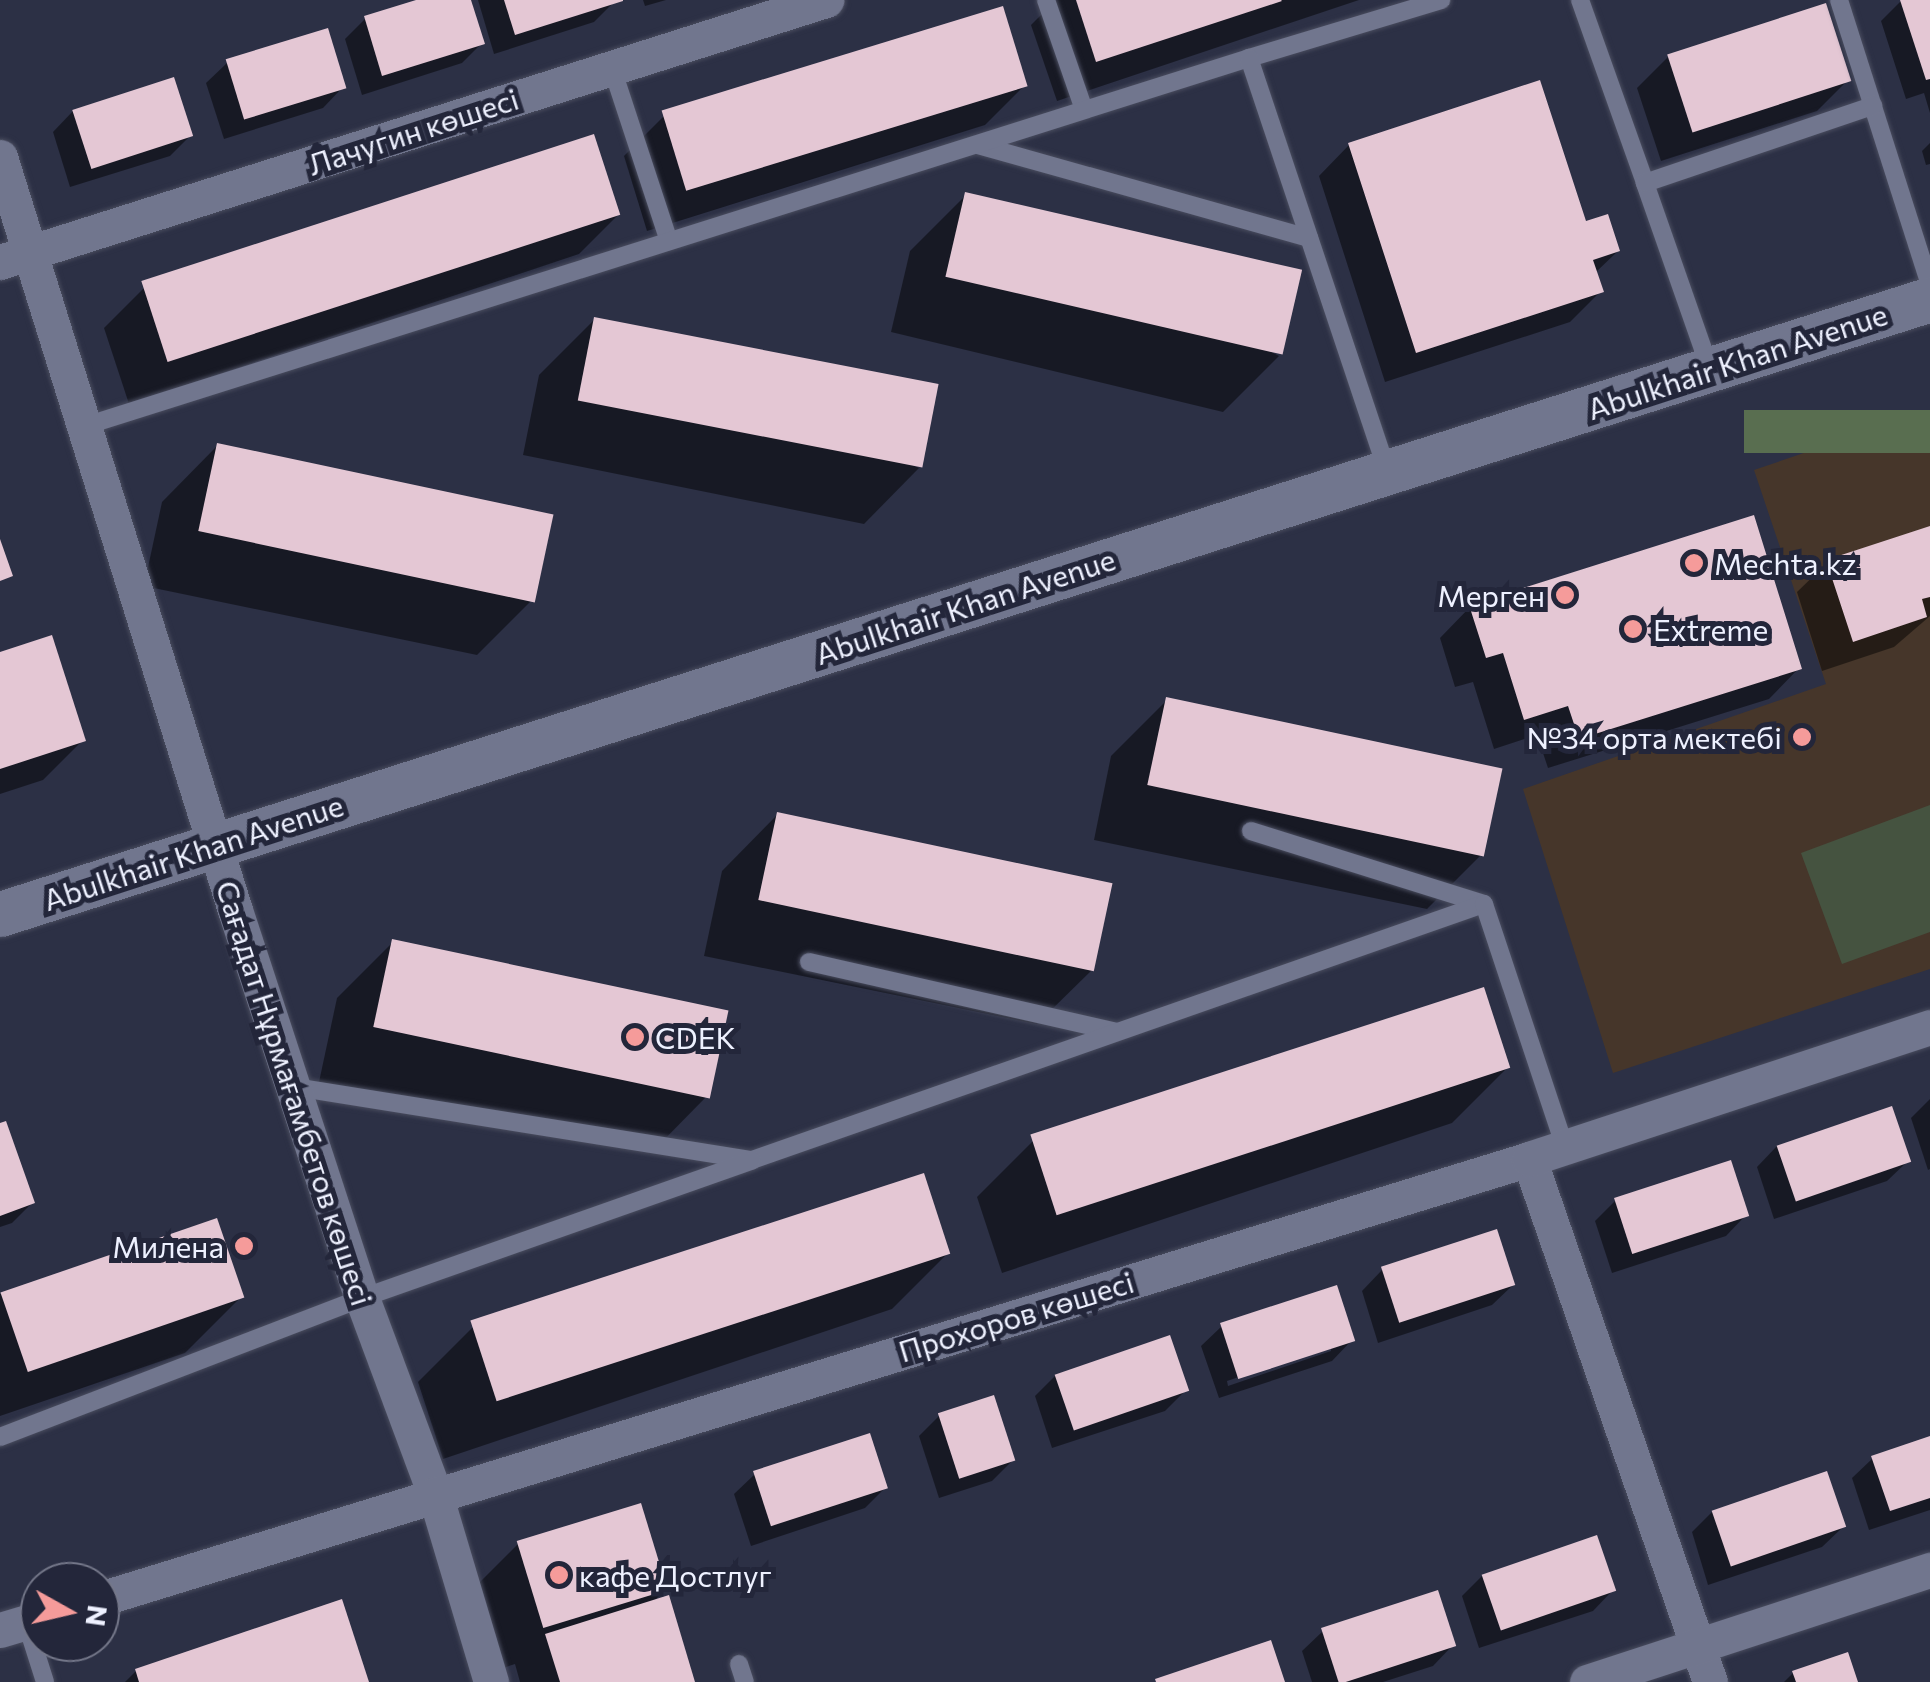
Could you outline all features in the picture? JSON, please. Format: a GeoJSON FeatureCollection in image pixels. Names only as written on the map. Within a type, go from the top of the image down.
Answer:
{"type":"FeatureCollection","features":[{"type":"Feature","properties":{"kind":"street","name":"Лачугин көшесі"},"geometry":{"type":"LineString","coordinates":[[15,258],[826,0]]}},
{"type":"Feature","properties":{"kind":"street","name":"Сағадат Нұрмағамбетов көшесі"},"geometry":{"type":"LineString","coordinates":[[0,157],[15,258],[86,426],[214,846],[362,1298],[435,1494],[491,1682]]}},
{"type":"Feature","properties":{"kind":"street","name":"Abulkhair Khan Avenue"},"geometry":{"type":"LineString","coordinates":[[0,914],[1930,299]]}},
{"type":"Feature","properties":{"kind":"street","name":"Прохоров көшесі"},"geometry":{"type":"LineString","coordinates":[[120,1593],[1529,1158],[1930,1027]]}},
{"type":"Feature","properties":{"kind":"street"},"geometry":{"type":"LineString","coordinates":[[1529,1158],[1710,1682]]}},
{"type":"Feature","properties":{"kind":"street"},"geometry":{"type":"LineString","coordinates":[[1587,1682],[1930,1570]]}},
{"type":"Feature","properties":{"kind":"lane"},"geometry":{"type":"LineString","coordinates":[[1046,0],[1084,110]]}},
{"type":"Feature","properties":{"kind":"lane"},"geometry":{"type":"LineString","coordinates":[[86,426],[1441,0]]}},
{"type":"Feature","properties":{"kind":"lane"},"geometry":{"type":"LineString","coordinates":[[1580,0],[1711,370]]}},
{"type":"Feature","properties":{"kind":"lane"},"geometry":{"type":"LineString","coordinates":[[1840,0],[1930,286]]}},
{"type":"Feature","properties":{"kind":"lane"},"geometry":{"type":"LineString","coordinates":[[1250,58],[1388,472]]}},
{"type":"Feature","properties":{"kind":"lane"},"geometry":{"type":"LineString","coordinates":[[612,68],[669,241]]}},
{"type":"Feature","properties":{"kind":"lane"},"geometry":{"type":"LineString","coordinates":[[1645,183],[1873,106]]}},
{"type":"Feature","properties":{"kind":"lane"},"geometry":{"type":"LineString","coordinates":[[976,144],[1310,238]]}},
{"type":"Feature","properties":{"kind":"lane"},"geometry":{"type":"LineString","coordinates":[[1251,831],[1484,904]]}},
{"type":"Feature","properties":{"kind":"lane"},"geometry":{"type":"LineString","coordinates":[[0,1437],[362,1298],[1484,904]]}},
{"type":"Feature","properties":{"kind":"lane"},"geometry":{"type":"LineString","coordinates":[[1484,904],[1564,1147]]}},
{"type":"Feature","properties":{"kind":"lane"},"geometry":{"type":"LineString","coordinates":[[809,962],[1118,1032]]}},
{"type":"Feature","properties":{"kind":"lane"},"geometry":{"type":"LineString","coordinates":[[295,1087],[752,1160]]}},
{"type":"Feature","properties":{"kind":"lane"},"geometry":{"type":"LineString","coordinates":[[738,1664],[745,1682]]}},
{"type":"Feature","properties":{"kind":"shaded area","name":"№34 орта мектебі"},"geometry":{"type":"Polygon","coordinates":[[[1930,410],[1930,969],[1613,1073],[1523,789],[1826,684],[1754,470],[1930,410]]]}},
{"type":"Feature","properties":{"kind":"green space"},"geometry":{"type":"Polygon","coordinates":[[[1744,410],[1930,410],[1930,453],[1744,453],[1744,410]]]}},
{"type":"Feature","properties":{"kind":"green space"},"geometry":{"type":"Polygon","coordinates":[[[1930,805],[1930,932],[1842,964],[1801,853],[1930,805]]]}},
{"type":"Feature","properties":{"kind":"building"},"geometry":{"type":"Polygon","coordinates":[[[416,0],[471,0],[485,44],[382,76],[364,16],[416,0]]]}},
{"type":"Feature","properties":{"kind":"building"},"geometry":{"type":"Polygon","coordinates":[[[504,0],[623,0],[623,1],[515,35],[504,0]]]}},
{"type":"Feature","properties":{"kind":"building"},"geometry":{"type":"Polygon","coordinates":[[[1076,0],[1281,0],[1282,1],[1096,62],[1076,0]]]}},
{"type":"Feature","properties":{"kind":"building"},"geometry":{"type":"Polygon","coordinates":[[[1900,0],[1930,0],[1930,79],[1926,80],[1900,0]]]}},
{"type":"Feature","properties":{"kind":"building"},"geometry":{"type":"Polygon","coordinates":[[[1826,3],[1851,81],[1693,133],[1667,55],[1826,3]]]}},
{"type":"Feature","properties":{"kind":"building"},"geometry":{"type":"Polygon","coordinates":[[[1003,6],[1028,86],[686,191],[662,110],[1003,6]]]}},
{"type":"Feature","properties":{"kind":"building"},"geometry":{"type":"Polygon","coordinates":[[[328,28],[346,88],[244,120],[226,59],[328,28]]]}},
{"type":"Feature","properties":{"kind":"building"},"geometry":{"type":"Polygon","coordinates":[[[174,77],[193,136],[91,169],[72,110],[174,77]]]}},
{"type":"Feature","properties":{"kind":"building"},"geometry":{"type":"Polygon","coordinates":[[[1540,80],[1586,221],[1608,214],[1620,251],[1593,260],[1604,292],[1416,353],[1348,143],[1540,80]]]}},
{"type":"Feature","properties":{"kind":"building"},"geometry":{"type":"Polygon","coordinates":[[[594,134],[620,215],[168,362],[141,281],[594,134]]]}},
{"type":"Feature","properties":{"kind":"building"},"geometry":{"type":"Polygon","coordinates":[[[965,192],[1302,270],[1283,355],[945,277],[965,192]]]}},
{"type":"Feature","properties":{"kind":"building"},"geometry":{"type":"Polygon","coordinates":[[[594,317],[939,384],[922,467],[578,400],[594,317]]]}},
{"type":"Feature","properties":{"kind":"building"},"geometry":{"type":"Polygon","coordinates":[[[217,443],[553,515],[535,603],[198,531],[217,443]]]}},
{"type":"Feature","properties":{"kind":"building","name":"Extreme"},"geometry":{"type":"Polygon","coordinates":[[[1754,515],[1802,669],[1579,739],[1568,706],[1524,720],[1503,653],[1486,658],[1469,605],[1754,515]]]}},
{"type":"Feature","properties":{"kind":"building"},"geometry":{"type":"Polygon","coordinates":[[[1930,526],[1930,597],[1922,599],[1927,617],[1853,642],[1826,560],[1930,526]]]}},
{"type":"Feature","properties":{"kind":"building"},"geometry":{"type":"Polygon","coordinates":[[[0,539],[13,576],[0,581],[0,539]]]}},
{"type":"Feature","properties":{"kind":"building"},"geometry":{"type":"Polygon","coordinates":[[[52,635],[86,741],[0,769],[0,652],[52,635]]]}},
{"type":"Feature","properties":{"kind":"building"},"geometry":{"type":"Polygon","coordinates":[[[1166,697],[1502,769],[1484,857],[1147,785],[1166,697]]]}},
{"type":"Feature","properties":{"kind":"building"},"geometry":{"type":"Polygon","coordinates":[[[777,812],[1113,883],[1094,971],[758,900],[777,812]]]}},
{"type":"Feature","properties":{"kind":"building"},"geometry":{"type":"Polygon","coordinates":[[[392,939],[728,1011],[710,1099],[373,1027],[392,939]]]}},
{"type":"Feature","properties":{"kind":"building"},"geometry":{"type":"Polygon","coordinates":[[[1484,987],[1510,1068],[1057,1215],[1030,1134],[1484,987]]]}},
{"type":"Feature","properties":{"kind":"building"},"geometry":{"type":"Polygon","coordinates":[[[1892,1106],[1911,1162],[1796,1202],[1777,1146],[1892,1106]]]}},
{"type":"Feature","properties":{"kind":"building"},"geometry":{"type":"Polygon","coordinates":[[[6,1121],[35,1203],[0,1216],[0,1123],[6,1121]]]}},
{"type":"Feature","properties":{"kind":"building"},"geometry":{"type":"Polygon","coordinates":[[[1731,1160],[1749,1216],[1632,1254],[1614,1198],[1731,1160]]]}},
{"type":"Feature","properties":{"kind":"building"},"geometry":{"type":"Polygon","coordinates":[[[924,1173],[950,1254],[497,1401],[470,1320],[924,1173]]]}},
{"type":"Feature","properties":{"kind":"building"},"geometry":{"type":"Polygon","coordinates":[[[217,1218],[244,1297],[28,1372],[0,1293],[217,1218]]]}},
{"type":"Feature","properties":{"kind":"building"},"geometry":{"type":"Polygon","coordinates":[[[1497,1229],[1515,1285],[1399,1323],[1381,1267],[1497,1229]]]}},
{"type":"Feature","properties":{"kind":"building"},"geometry":{"type":"Polygon","coordinates":[[[1337,1285],[1355,1341],[1238,1379],[1220,1323],[1337,1285]]]}},
{"type":"Feature","properties":{"kind":"building"},"geometry":{"type":"Polygon","coordinates":[[[1170,1335],[1189,1391],[1074,1431],[1055,1375],[1170,1335]]]}},
{"type":"Feature","properties":{"kind":"building"},"geometry":{"type":"Polygon","coordinates":[[[994,1395],[1015,1461],[959,1479],[938,1413],[994,1395]]]}},
{"type":"Feature","properties":{"kind":"building"},"geometry":{"type":"Polygon","coordinates":[[[870,1433],[888,1488],[771,1526],[753,1471],[870,1433]]]}},
{"type":"Feature","properties":{"kind":"building"},"geometry":{"type":"Polygon","coordinates":[[[1930,1436],[1930,1498],[1890,1511],[1871,1456],[1930,1436]]]}},
{"type":"Feature","properties":{"kind":"building"},"geometry":{"type":"Polygon","coordinates":[[[1827,1471],[1846,1527],[1731,1567],[1712,1511],[1827,1471]]]}},
{"type":"Feature","properties":{"kind":"building"},"geometry":{"type":"Polygon","coordinates":[[[641,1503],[668,1590],[543,1628],[517,1541],[641,1503]]]}},
{"type":"Feature","properties":{"kind":"building"},"geometry":{"type":"Polygon","coordinates":[[[1597,1535],[1616,1591],[1501,1631],[1482,1575],[1597,1535]]]}},
{"type":"Feature","properties":{"kind":"building"},"geometry":{"type":"Polygon","coordinates":[[[1438,1590],[1456,1646],[1339,1682],[1321,1628],[1438,1590]]]}},
{"type":"Feature","properties":{"kind":"building"},"geometry":{"type":"Polygon","coordinates":[[[669,1595],[695,1682],[560,1682],[545,1634],[669,1595]]]}},
{"type":"Feature","properties":{"kind":"building"},"geometry":{"type":"Polygon","coordinates":[[[342,1599],[369,1682],[139,1682],[135,1669],[342,1599]]]}},
{"type":"Feature","properties":{"kind":"building"},"geometry":{"type":"Polygon","coordinates":[[[1271,1640],[1285,1682],[1156,1682],[1155,1679],[1271,1640]]]}},
{"type":"Feature","properties":{"kind":"building"},"geometry":{"type":"Polygon","coordinates":[[[1848,1652],[1858,1682],[1796,1682],[1792,1671],[1848,1652]]]}},
{"type":"Feature","properties":{"kind":"place","name":"Mechta.kz"},"geometry":{"type":"Point","coordinates":[1694,563]}},
{"type":"Feature","properties":{"kind":"place","name":"Мерген"},"geometry":{"type":"Point","coordinates":[1565,595]}},
{"type":"Feature","properties":{"kind":"place","name":"Extreme"},"geometry":{"type":"Point","coordinates":[1633,629]}},
{"type":"Feature","properties":{"kind":"place","name":"№34 орта мектебі"},"geometry":{"type":"Point","coordinates":[1802,737]}},
{"type":"Feature","properties":{"kind":"place","name":"CDEK"},"geometry":{"type":"Point","coordinates":[635,1037]}},
{"type":"Feature","properties":{"kind":"place","name":"Милена"},"geometry":{"type":"Point","coordinates":[244,1246]}},
{"type":"Feature","properties":{"kind":"place","name":"кафе Достлуг"},"geometry":{"type":"Point","coordinates":[559,1575]}}]}
